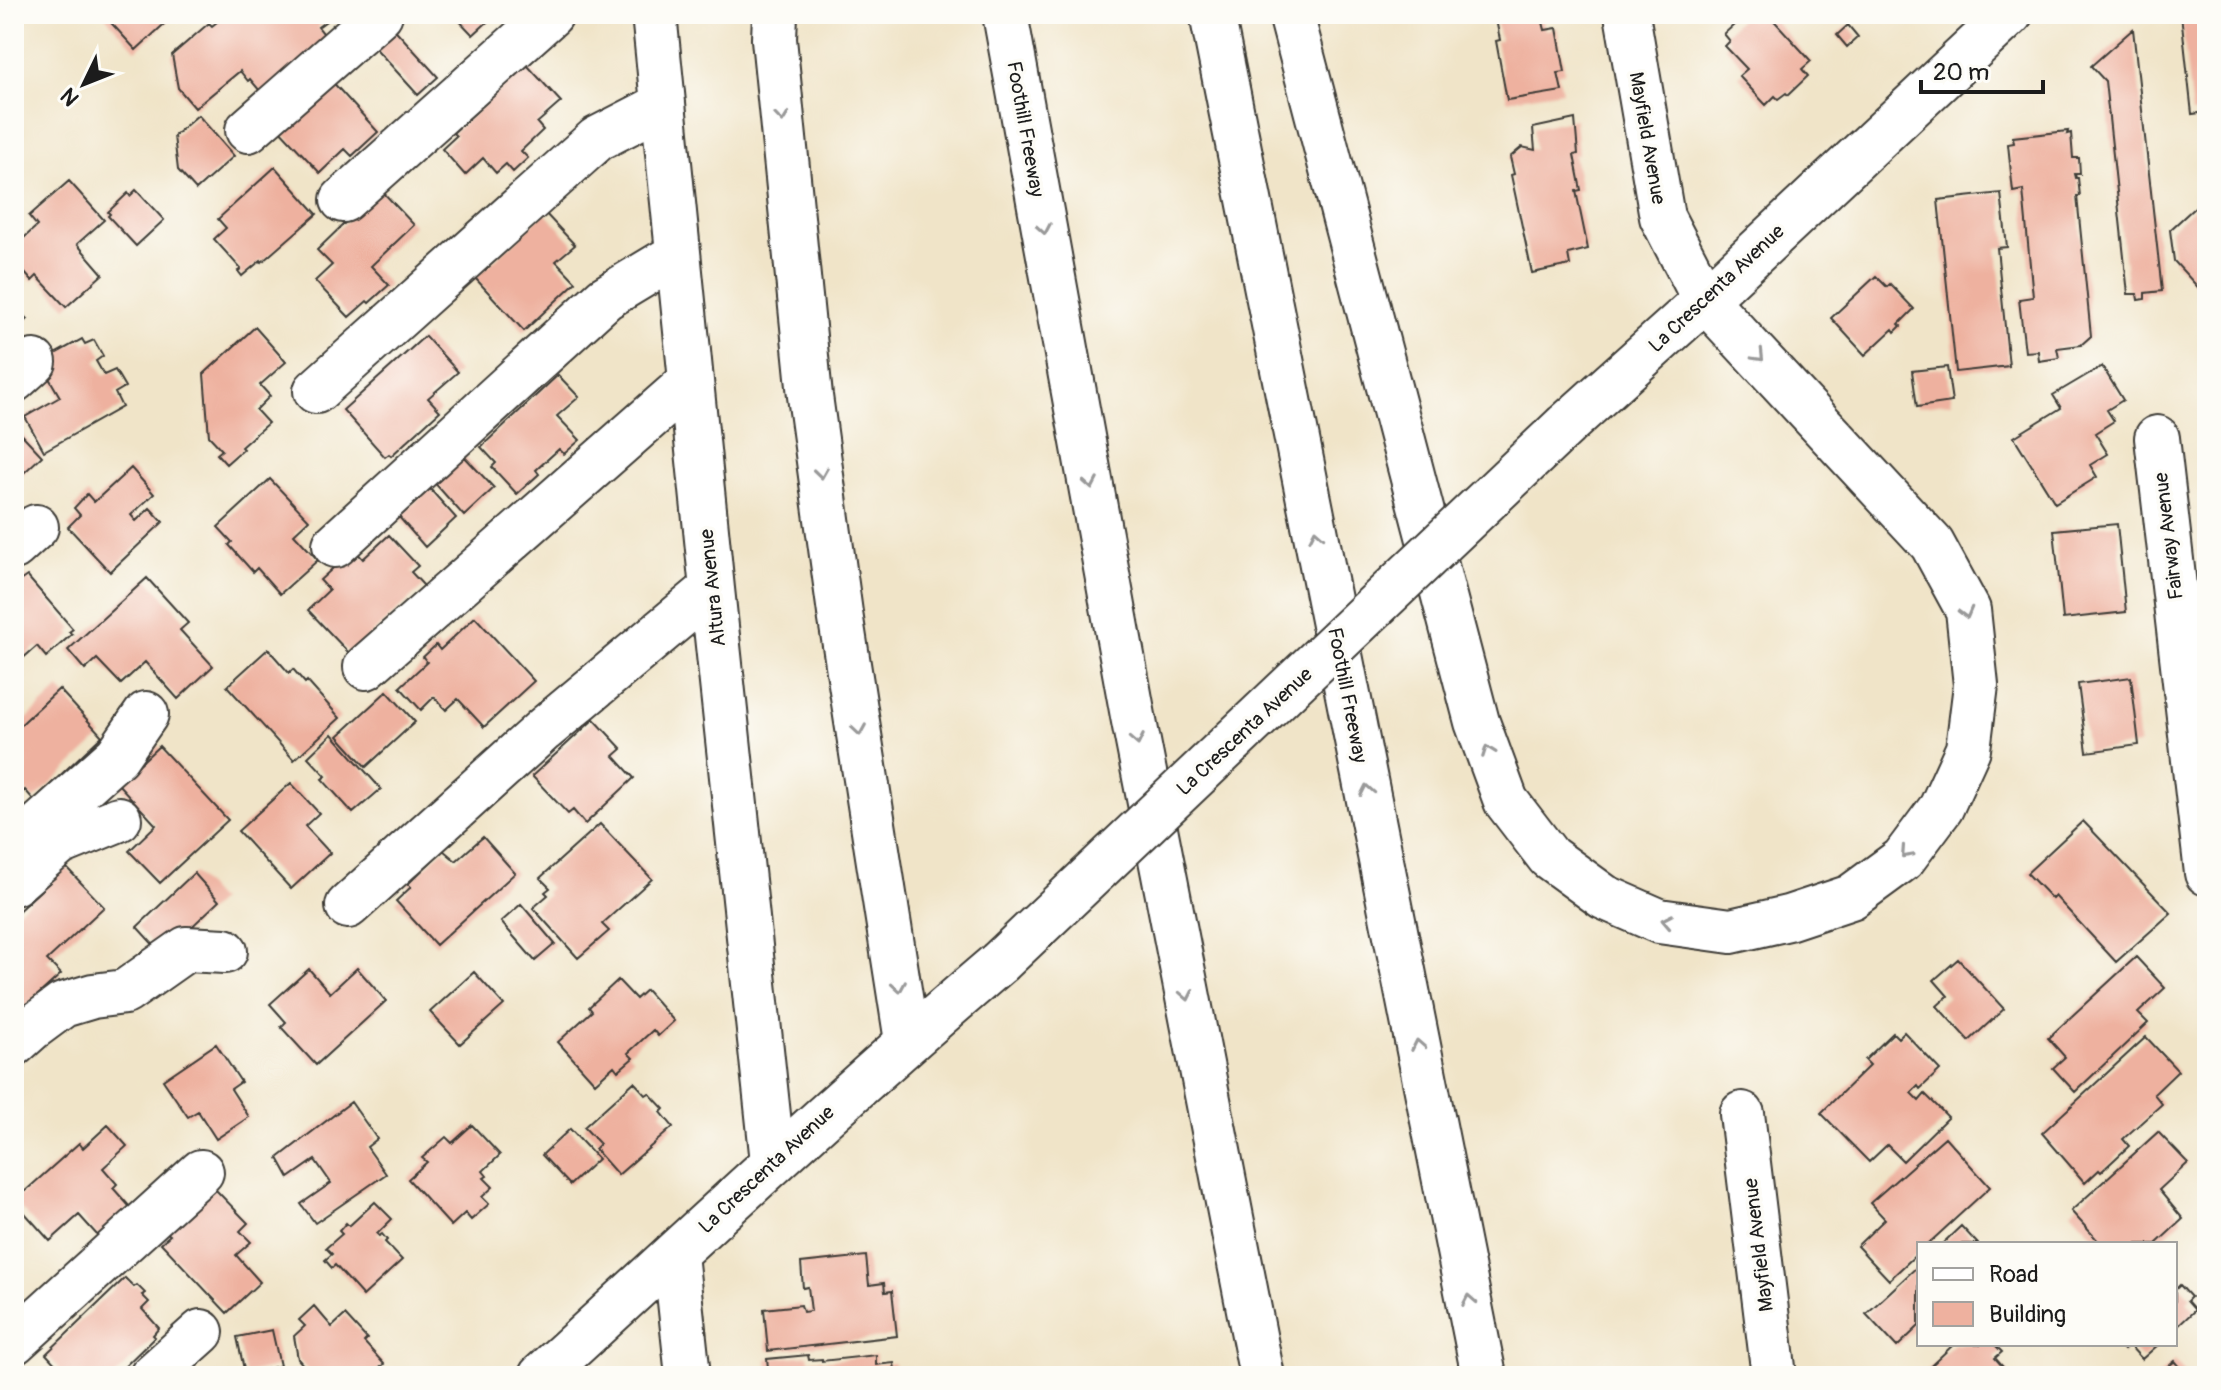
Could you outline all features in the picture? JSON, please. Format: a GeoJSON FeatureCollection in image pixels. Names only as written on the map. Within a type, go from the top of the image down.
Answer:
{"type":"FeatureCollection","features":[{"type":"Feature","properties":{"kind":"main road"},"geometry":{"type":"LineString","coordinates":[[248,130],[380,14]]}},
{"type":"Feature","properties":{"kind":"main road"},"geometry":{"type":"LineString","coordinates":[[343,200],[551,14]]}},
{"type":"Feature","properties":{"kind":"main road","name":"Altura Avenue"},"geometry":{"type":"LineString","coordinates":[[654,14],[773,1162]]}},
{"type":"Feature","properties":{"kind":"main road"},"geometry":{"type":"LineString","coordinates":[[775,14],[774,39],[810,396],[840,613],[907,1041]]}},
{"type":"Feature","properties":{"kind":"main road","name":"Foothill Freeway"},"geometry":{"type":"LineString","coordinates":[[1005,14],[1133,716],[1262,1376]]}},
{"type":"Feature","properties":{"kind":"main road","name":"Foothill Freeway"},"geometry":{"type":"LineString","coordinates":[[1212,14],[1484,1376]]}},
{"type":"Feature","properties":{"kind":"main road","name":"Mayfield Avenue"},"geometry":{"type":"LineString","coordinates":[[1291,14],[1477,722],[1506,801],[1549,857],[1604,897],[1659,921],[1731,931],[1788,918],[1851,897],[1903,859],[1941,808],[1968,749],[1976,685],[1968,610],[1932,544],[1705,300],[1662,217],[1627,14]]}},
{"type":"Feature","properties":{"kind":"main road","name":"La Crescenta Avenue"},"geometry":{"type":"LineString","coordinates":[[541,1376],[907,1041],[999,963],[1566,425],[1705,300],[2010,14]]}},
{"type":"Feature","properties":{"kind":"main road"},"geometry":{"type":"LineString","coordinates":[[316,391],[597,139],[663,105]]}},
{"type":"Feature","properties":{"kind":"main road"},"geometry":{"type":"LineString","coordinates":[[335,545],[605,298],[678,254]]}},
{"type":"Feature","properties":{"kind":"main road"},"geometry":{"type":"LineString","coordinates":[[366,667],[691,381]]}},
{"type":"Feature","properties":{"kind":"main road","name":"Fairway Avenue"},"geometry":{"type":"LineString","coordinates":[[2157,438],[2207,873]]}},
{"type":"Feature","properties":{"kind":"main road"},"geometry":{"type":"LineString","coordinates":[[348,906],[543,730],[712,589]]}},
{"type":"Feature","properties":{"kind":"main road"},"geometry":{"type":"LineString","coordinates":[[14,848],[117,756],[146,714]]}},
{"type":"Feature","properties":{"kind":"main road"},"geometry":{"type":"LineString","coordinates":[[14,883],[60,843],[119,819]]}},
{"type":"Feature","properties":{"kind":"main road"},"geometry":{"type":"LineString","coordinates":[[14,1044],[63,1005],[93,996],[125,992],[186,949],[225,951]]}},
{"type":"Feature","properties":{"kind":"main road","name":"Mayfield Avenue"},"geometry":{"type":"LineString","coordinates":[[1742,1114],[1774,1376]]}},
{"type":"Feature","properties":{"kind":"main road"},"geometry":{"type":"LineString","coordinates":[[14,1342],[201,1172]]}},
{"type":"Feature","properties":{"kind":"main road"},"geometry":{"type":"LineString","coordinates":[[675,1254],[688,1376]]}},
{"type":"Feature","properties":{"kind":"main road"},"geometry":{"type":"LineString","coordinates":[[152,1376],[201,1332]]}},
{"type":"Feature","properties":{"kind":"building"},"geometry":{"type":"Polygon","coordinates":[[[103,14],[175,14],[136,50],[103,14]]]}},
{"type":"Feature","properties":{"kind":"building"},"geometry":{"type":"Polygon","coordinates":[[[227,14],[320,14],[326,21],[318,27],[328,39],[265,97],[240,71],[195,108],[178,88],[172,55],[209,23],[212,26],[227,14]]]}},
{"type":"Feature","properties":{"kind":"building"},"geometry":{"type":"Polygon","coordinates":[[[453,14],[496,14],[473,35],[453,14]]]}},
{"type":"Feature","properties":{"kind":"building"},"geometry":{"type":"Polygon","coordinates":[[[1495,14],[1541,14],[1545,30],[1557,28],[1565,72],[1558,73],[1562,91],[1507,100],[1496,41],[1500,40],[1495,14]]]}},
{"type":"Feature","properties":{"kind":"building"},"geometry":{"type":"Polygon","coordinates":[[[1746,14],[1758,17],[1768,14],[1811,61],[1802,69],[1808,76],[1788,95],[1786,93],[1778,99],[1775,96],[1766,105],[1739,76],[1747,69],[1725,46],[1730,41],[1724,34],[1746,14]]]}},
{"type":"Feature","properties":{"kind":"building"},"geometry":{"type":"Polygon","coordinates":[[[2181,14],[2207,14],[2207,112],[2192,114],[2181,14]]]}},
{"type":"Feature","properties":{"kind":"building"},"geometry":{"type":"Polygon","coordinates":[[[389,23],[438,77],[418,95],[369,41],[389,23]]]}},
{"type":"Feature","properties":{"kind":"building"},"geometry":{"type":"Polygon","coordinates":[[[1848,25],[1858,37],[1847,47],[1837,35],[1848,25]]]}},
{"type":"Feature","properties":{"kind":"building"},"geometry":{"type":"Polygon","coordinates":[[[2133,29],[2162,291],[2145,293],[2145,299],[2138,300],[2137,294],[2128,294],[2105,81],[2091,66],[2133,29]]]}},
{"type":"Feature","properties":{"kind":"building"},"geometry":{"type":"Polygon","coordinates":[[[527,65],[561,102],[537,123],[543,130],[521,151],[528,158],[513,172],[506,164],[496,173],[483,158],[465,175],[442,149],[456,136],[453,133],[527,65]]]}},
{"type":"Feature","properties":{"kind":"building"},"geometry":{"type":"Polygon","coordinates":[[[329,78],[378,132],[352,156],[345,149],[320,173],[277,127],[329,78]]]}},
{"type":"Feature","properties":{"kind":"building"},"geometry":{"type":"Polygon","coordinates":[[[198,115],[234,156],[196,190],[178,170],[174,136],[198,115]]]}},
{"type":"Feature","properties":{"kind":"building"},"geometry":{"type":"Polygon","coordinates":[[[1575,119],[1578,154],[1574,155],[1581,190],[1576,191],[1588,249],[1568,254],[1570,265],[1532,273],[1510,157],[1522,147],[1535,150],[1533,128],[1575,119]]]}},
{"type":"Feature","properties":{"kind":"building"},"geometry":{"type":"Polygon","coordinates":[[[2068,131],[2067,134],[2071,133],[2073,158],[2079,158],[2080,174],[2075,174],[2080,196],[2077,196],[2091,336],[2081,345],[2057,348],[2059,358],[2039,361],[2038,351],[2025,352],[2019,299],[2033,297],[2023,190],[2013,192],[2008,144],[2014,143],[2013,137],[2068,131]]]}},
{"type":"Feature","properties":{"kind":"building"},"geometry":{"type":"Polygon","coordinates":[[[275,167],[317,214],[242,276],[238,271],[241,269],[214,239],[226,228],[218,219],[275,167]]]}},
{"type":"Feature","properties":{"kind":"building"},"geometry":{"type":"Polygon","coordinates":[[[69,181],[104,220],[77,244],[103,274],[66,307],[37,276],[32,281],[14,261],[14,247],[37,226],[29,216],[69,181]]]}},
{"type":"Feature","properties":{"kind":"building"},"geometry":{"type":"Polygon","coordinates":[[[380,189],[414,225],[371,266],[389,285],[349,317],[315,281],[332,265],[317,250],[380,189]]]}},
{"type":"Feature","properties":{"kind":"building"},"geometry":{"type":"Polygon","coordinates":[[[136,190],[164,220],[136,246],[108,216],[108,212],[128,193],[130,196],[136,190]]]}},
{"type":"Feature","properties":{"kind":"building"},"geometry":{"type":"Polygon","coordinates":[[[2001,193],[2007,247],[1997,248],[2009,366],[1956,372],[1938,200],[2001,193]]]}},
{"type":"Feature","properties":{"kind":"building"},"geometry":{"type":"Polygon","coordinates":[[[2207,196],[2207,292],[2204,294],[2174,261],[2170,230],[2207,196]]]}},
{"type":"Feature","properties":{"kind":"building"},"geometry":{"type":"Polygon","coordinates":[[[544,212],[575,245],[556,261],[576,282],[524,331],[475,278],[544,212]]]}},
{"type":"Feature","properties":{"kind":"building"},"geometry":{"type":"Polygon","coordinates":[[[1876,276],[1887,287],[1890,284],[1914,309],[1895,332],[1893,329],[1865,355],[1831,318],[1876,276]]]}},
{"type":"Feature","properties":{"kind":"building"},"geometry":{"type":"Polygon","coordinates":[[[14,305],[28,319],[14,333],[14,305]]]}},
{"type":"Feature","properties":{"kind":"building"},"geometry":{"type":"Polygon","coordinates":[[[255,327],[286,362],[260,385],[270,396],[256,410],[268,423],[226,464],[217,454],[222,450],[209,436],[204,374],[255,327]]]}},
{"type":"Feature","properties":{"kind":"building"},"geometry":{"type":"Polygon","coordinates":[[[425,336],[458,372],[428,398],[440,411],[391,456],[385,457],[343,410],[425,336]]]}},
{"type":"Feature","properties":{"kind":"building"},"geometry":{"type":"Polygon","coordinates":[[[82,339],[85,344],[94,340],[103,356],[96,361],[104,375],[115,370],[125,387],[115,393],[122,407],[44,451],[25,417],[60,397],[49,378],[52,376],[44,360],[82,339]]]}},
{"type":"Feature","properties":{"kind":"building"},"geometry":{"type":"Polygon","coordinates":[[[2102,366],[2123,400],[2107,410],[2114,421],[2095,433],[2108,454],[2090,465],[2097,477],[2055,503],[2014,437],[2061,408],[2053,395],[2102,366]]]}},
{"type":"Feature","properties":{"kind":"building"},"geometry":{"type":"Polygon","coordinates":[[[1947,367],[1952,402],[1917,407],[1912,371],[1947,367]]]}},
{"type":"Feature","properties":{"kind":"building"},"geometry":{"type":"Polygon","coordinates":[[[558,375],[579,397],[557,416],[580,440],[564,454],[559,449],[536,470],[539,474],[517,494],[492,467],[496,463],[481,447],[558,375]]]}},
{"type":"Feature","properties":{"kind":"building"},"geometry":{"type":"Polygon","coordinates":[[[14,426],[42,456],[14,482],[14,426]]]}},
{"type":"Feature","properties":{"kind":"building"},"geometry":{"type":"Polygon","coordinates":[[[462,454],[494,488],[464,516],[433,481],[462,454]]]}},
{"type":"Feature","properties":{"kind":"building"},"geometry":{"type":"Polygon","coordinates":[[[131,468],[154,494],[131,515],[136,521],[150,508],[163,522],[110,572],[68,527],[80,515],[74,508],[87,494],[94,502],[131,468]]]}},
{"type":"Feature","properties":{"kind":"building"},"geometry":{"type":"Polygon","coordinates":[[[270,479],[309,520],[294,534],[318,560],[280,594],[257,568],[253,572],[218,527],[270,479]]]}},
{"type":"Feature","properties":{"kind":"building"},"geometry":{"type":"Polygon","coordinates":[[[430,489],[456,518],[425,547],[399,517],[430,489]]]}},
{"type":"Feature","properties":{"kind":"building"},"geometry":{"type":"Polygon","coordinates":[[[2117,524],[2126,612],[2063,619],[2054,530],[2117,524]]]}},
{"type":"Feature","properties":{"kind":"building"},"geometry":{"type":"Polygon","coordinates":[[[389,535],[418,566],[411,572],[424,586],[350,654],[308,610],[329,590],[320,580],[354,549],[363,559],[389,535]]]}},
{"type":"Feature","properties":{"kind":"building"},"geometry":{"type":"Polygon","coordinates":[[[27,576],[73,629],[69,632],[72,634],[46,657],[37,646],[14,666],[14,585],[27,576]]]}},
{"type":"Feature","properties":{"kind":"building"},"geometry":{"type":"Polygon","coordinates":[[[147,578],[188,623],[180,630],[213,666],[178,699],[145,662],[121,684],[97,659],[85,670],[68,650],[147,578]]]}},
{"type":"Feature","properties":{"kind":"building"},"geometry":{"type":"Polygon","coordinates":[[[475,617],[534,681],[484,727],[458,699],[446,710],[434,697],[421,710],[400,687],[427,662],[423,657],[436,645],[440,650],[475,617]]]}},
{"type":"Feature","properties":{"kind":"building"},"geometry":{"type":"Polygon","coordinates":[[[268,649],[289,673],[293,669],[305,683],[307,681],[340,718],[294,760],[227,686],[268,649]]]}},
{"type":"Feature","properties":{"kind":"building"},"geometry":{"type":"Polygon","coordinates":[[[2131,677],[2139,745],[2087,752],[2078,684],[2131,677]]]}},
{"type":"Feature","properties":{"kind":"building"},"geometry":{"type":"Polygon","coordinates":[[[59,689],[102,736],[34,800],[25,790],[14,801],[14,731],[59,689]]]}},
{"type":"Feature","properties":{"kind":"building"},"geometry":{"type":"Polygon","coordinates":[[[387,691],[415,722],[366,767],[338,736],[387,691]]]}},
{"type":"Feature","properties":{"kind":"building"},"geometry":{"type":"Polygon","coordinates":[[[594,719],[622,749],[614,756],[634,778],[585,824],[573,810],[568,814],[532,776],[594,719]]]}},
{"type":"Feature","properties":{"kind":"building"},"geometry":{"type":"Polygon","coordinates":[[[332,734],[381,789],[353,813],[322,779],[326,776],[308,757],[332,734]]]}},
{"type":"Feature","properties":{"kind":"building"},"geometry":{"type":"Polygon","coordinates":[[[159,746],[228,820],[160,883],[129,851],[156,825],[118,784],[159,746]]]}},
{"type":"Feature","properties":{"kind":"building"},"geometry":{"type":"Polygon","coordinates":[[[291,783],[319,813],[305,826],[330,853],[291,889],[238,831],[291,783]]]}},
{"type":"Feature","properties":{"kind":"building"},"geometry":{"type":"Polygon","coordinates":[[[2083,821],[2171,913],[2116,962],[2055,896],[2052,899],[2027,873],[2083,821]]]}},
{"type":"Feature","properties":{"kind":"building"},"geometry":{"type":"Polygon","coordinates":[[[600,824],[652,879],[602,924],[609,931],[578,958],[533,908],[548,895],[545,892],[550,888],[540,878],[600,824]]]}},
{"type":"Feature","properties":{"kind":"building"},"geometry":{"type":"Polygon","coordinates":[[[483,837],[515,873],[436,945],[396,901],[411,887],[408,884],[443,850],[456,861],[483,837]]]}},
{"type":"Feature","properties":{"kind":"building"},"geometry":{"type":"Polygon","coordinates":[[[66,867],[104,907],[47,960],[61,974],[18,1013],[14,1009],[14,915],[66,867]]]}},
{"type":"Feature","properties":{"kind":"building"},"geometry":{"type":"Polygon","coordinates":[[[194,873],[219,901],[181,937],[159,951],[137,927],[194,873]]]}},
{"type":"Feature","properties":{"kind":"building"},"geometry":{"type":"Polygon","coordinates":[[[521,904],[555,944],[535,961],[501,922],[521,904]]]}},
{"type":"Feature","properties":{"kind":"building"},"geometry":{"type":"Polygon","coordinates":[[[2136,957],[2165,988],[2138,1013],[2148,1023],[2075,1092],[2053,1068],[2065,1057],[2048,1038],[2136,957]]]}},
{"type":"Feature","properties":{"kind":"building"},"geometry":{"type":"Polygon","coordinates":[[[1958,959],[2004,1009],[1969,1041],[1937,1006],[1948,996],[1934,980],[1958,959]]]}},
{"type":"Feature","properties":{"kind":"building"},"geometry":{"type":"Polygon","coordinates":[[[357,968],[386,1001],[316,1065],[281,1027],[286,1022],[270,1004],[309,969],[330,993],[357,968]]]}},
{"type":"Feature","properties":{"kind":"building"},"geometry":{"type":"Polygon","coordinates":[[[474,972],[504,1005],[460,1044],[430,1012],[474,972]]]}},
{"type":"Feature","properties":{"kind":"building"},"geometry":{"type":"Polygon","coordinates":[[[618,980],[636,999],[646,990],[674,1021],[658,1036],[653,1030],[628,1053],[633,1058],[618,1071],[614,1066],[595,1083],[558,1042],[592,1011],[589,1007],[618,980]]]}},
{"type":"Feature","properties":{"kind":"building"},"geometry":{"type":"Polygon","coordinates":[[[1904,1032],[1940,1070],[1920,1089],[1918,1086],[1911,1093],[1919,1101],[1925,1094],[1948,1117],[1903,1161],[1887,1145],[1869,1162],[1821,1113],[1870,1065],[1865,1060],[1893,1033],[1898,1038],[1904,1032]]]}},
{"type":"Feature","properties":{"kind":"building"},"geometry":{"type":"Polygon","coordinates":[[[2146,1037],[2178,1071],[2154,1094],[2162,1104],[2123,1139],[2129,1146],[2085,1183],[2042,1133],[2146,1037]]]}},
{"type":"Feature","properties":{"kind":"building"},"geometry":{"type":"Polygon","coordinates":[[[216,1044],[241,1082],[231,1089],[249,1117],[216,1139],[198,1111],[188,1117],[163,1080],[216,1044]]]}},
{"type":"Feature","properties":{"kind":"building"},"geometry":{"type":"Polygon","coordinates":[[[634,1082],[664,1109],[661,1112],[673,1127],[618,1175],[595,1149],[600,1144],[584,1127],[634,1082]]]}},
{"type":"Feature","properties":{"kind":"building"},"geometry":{"type":"Polygon","coordinates":[[[351,1102],[377,1139],[367,1147],[386,1174],[315,1223],[301,1204],[331,1183],[315,1160],[289,1178],[278,1158],[351,1102]]]}},
{"type":"Feature","properties":{"kind":"building"},"geometry":{"type":"Polygon","coordinates":[[[108,1125],[127,1146],[103,1168],[117,1184],[113,1188],[130,1207],[98,1236],[79,1215],[50,1241],[14,1201],[79,1143],[83,1148],[108,1125]]]}},
{"type":"Feature","properties":{"kind":"building"},"geometry":{"type":"Polygon","coordinates":[[[472,1125],[500,1155],[483,1171],[487,1176],[484,1178],[493,1187],[482,1197],[489,1204],[471,1220],[465,1213],[451,1226],[408,1179],[427,1162],[422,1158],[446,1137],[452,1143],[472,1125]]]}},
{"type":"Feature","properties":{"kind":"building"},"geometry":{"type":"Polygon","coordinates":[[[570,1129],[598,1159],[570,1185],[542,1155],[570,1129]]]}},
{"type":"Feature","properties":{"kind":"building"},"geometry":{"type":"Polygon","coordinates":[[[2158,1132],[2188,1163],[2159,1190],[2183,1219],[2158,1242],[2099,1242],[2071,1211],[2158,1132]]]}},
{"type":"Feature","properties":{"kind":"building"},"geometry":{"type":"Polygon","coordinates":[[[1945,1137],[1990,1187],[1930,1242],[1917,1242],[1917,1254],[1889,1280],[1857,1246],[1885,1219],[1870,1203],[1945,1137]]]}},
{"type":"Feature","properties":{"kind":"building"},"geometry":{"type":"Polygon","coordinates":[[[214,1188],[248,1223],[240,1231],[251,1242],[236,1255],[260,1282],[227,1313],[161,1243],[170,1235],[166,1232],[214,1188]]]}},
{"type":"Feature","properties":{"kind":"building"},"geometry":{"type":"Polygon","coordinates":[[[375,1202],[392,1219],[377,1234],[382,1234],[387,1240],[385,1242],[402,1260],[363,1296],[335,1265],[332,1268],[325,1260],[332,1254],[326,1248],[342,1234],[339,1231],[346,1223],[349,1226],[375,1202]]]}},
{"type":"Feature","properties":{"kind":"building"},"geometry":{"type":"Polygon","coordinates":[[[1961,1226],[1976,1242],[1944,1242],[1961,1226]]]}},
{"type":"Feature","properties":{"kind":"building"},"geometry":{"type":"Polygon","coordinates":[[[866,1256],[869,1285],[884,1283],[885,1292],[892,1291],[897,1336],[768,1351],[764,1309],[801,1305],[803,1312],[811,1311],[808,1287],[803,1288],[801,1263],[866,1256]]]}},
{"type":"Feature","properties":{"kind":"building"},"geometry":{"type":"Polygon","coordinates":[[[1917,1267],[1917,1328],[1897,1347],[1866,1314],[1917,1267]]]}},
{"type":"Feature","properties":{"kind":"building"},"geometry":{"type":"Polygon","coordinates":[[[125,1278],[145,1293],[142,1295],[149,1302],[142,1309],[159,1328],[153,1335],[155,1337],[115,1376],[50,1376],[59,1368],[46,1354],[125,1278]]]}},
{"type":"Feature","properties":{"kind":"building"},"geometry":{"type":"Polygon","coordinates":[[[2180,1285],[2191,1297],[2187,1301],[2195,1310],[2177,1327],[2177,1288],[2180,1285]]]}},
{"type":"Feature","properties":{"kind":"building"},"geometry":{"type":"Polygon","coordinates":[[[314,1306],[332,1327],[345,1315],[384,1364],[371,1376],[309,1376],[298,1359],[294,1336],[305,1326],[299,1320],[314,1306]]]}},
{"type":"Feature","properties":{"kind":"building"},"geometry":{"type":"Polygon","coordinates":[[[272,1330],[280,1366],[245,1374],[237,1337],[272,1330]]]}},
{"type":"Feature","properties":{"kind":"building"},"geometry":{"type":"Polygon","coordinates":[[[1952,1346],[1996,1346],[2002,1352],[1995,1358],[2011,1376],[1920,1376],[1952,1346]]]}},
{"type":"Feature","properties":{"kind":"building"},"geometry":{"type":"Polygon","coordinates":[[[2130,1346],[2157,1346],[2142,1359],[2130,1346]]]}},
{"type":"Feature","properties":{"kind":"building"},"geometry":{"type":"Polygon","coordinates":[[[808,1355],[809,1360],[822,1361],[876,1355],[876,1365],[894,1363],[896,1376],[769,1376],[767,1359],[808,1355]]]}},
{"type":"Feature","properties":{"kind":"building"},"geometry":{"type":"Polygon","coordinates":[[[2175,1361],[2188,1376],[2157,1376],[2175,1361]]]}}]}
